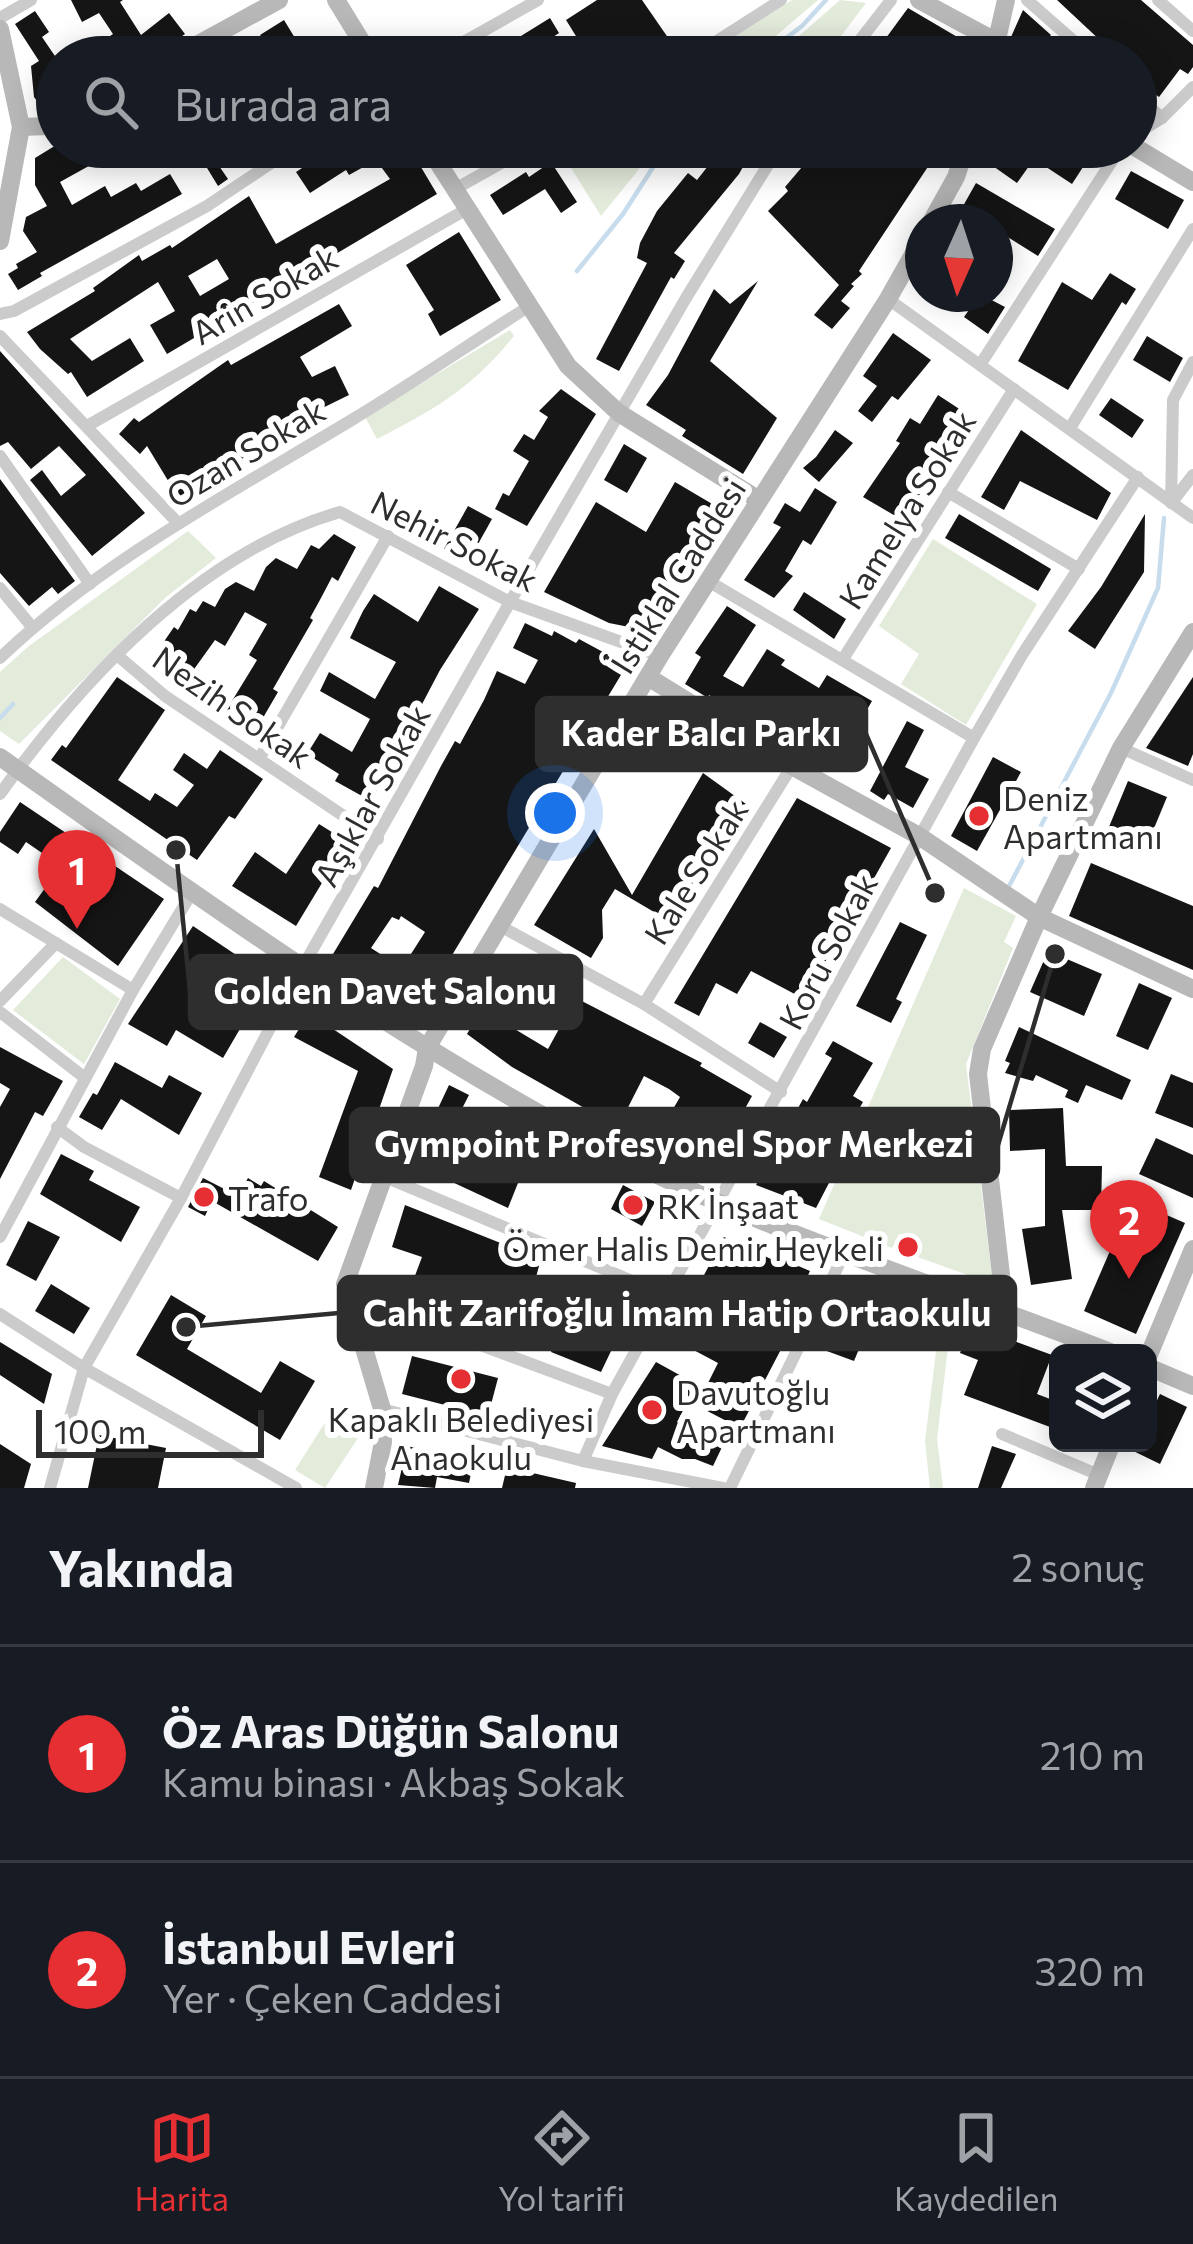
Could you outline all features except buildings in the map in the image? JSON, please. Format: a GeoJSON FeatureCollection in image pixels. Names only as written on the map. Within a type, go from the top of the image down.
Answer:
{"type":"FeatureCollection","features":[{"type":"Feature","properties":{"kind":"street"},"geometry":{"type":"LineString","coordinates":[[0,18],[31,0]]}},
{"type":"Feature","properties":{"kind":"street"},"geometry":{"type":"LineString","coordinates":[[213,36],[279,0]]}},
{"type":"Feature","properties":{"kind":"street"},"geometry":{"type":"LineString","coordinates":[[337,0],[358,36]]}},
{"type":"Feature","properties":{"kind":"street"},"geometry":{"type":"LineString","coordinates":[[474,36],[538,0]]}},
{"type":"Feature","properties":{"kind":"street"},"geometry":{"type":"LineString","coordinates":[[725,36],[781,0]]}},
{"type":"Feature","properties":{"kind":"street"},"geometry":{"type":"LineString","coordinates":[[864,36],[891,0]]}},
{"type":"Feature","properties":{"kind":"street"},"geometry":{"type":"LineString","coordinates":[[919,0],[975,36]]}},
{"type":"Feature","properties":{"kind":"street"},"geometry":{"type":"LineString","coordinates":[[998,36],[1006,0]]}},
{"type":"Feature","properties":{"kind":"street"},"geometry":{"type":"LineString","coordinates":[[1027,0],[1068,36]]}},
{"type":"Feature","properties":{"kind":"street"},"geometry":{"type":"LineString","coordinates":[[1158,0],[1193,31]]}},
{"type":"Feature","properties":{"kind":"street"},"geometry":{"type":"LineString","coordinates":[[0,241],[21,128],[1,38]]}},
{"type":"Feature","properties":{"kind":"street"},"geometry":{"type":"LineString","coordinates":[[1157,121],[1193,86]]}},
{"type":"Feature","properties":{"kind":"street"},"geometry":{"type":"LineString","coordinates":[[1157,114],[1162,118]]}},
{"type":"Feature","properties":{"kind":"street"},"geometry":{"type":"LineString","coordinates":[[21,128],[36,127]]}},
{"type":"Feature","properties":{"kind":"street"},"geometry":{"type":"LineString","coordinates":[[1157,160],[1193,182]]}},
{"type":"Feature","properties":{"kind":"street"},"geometry":{"type":"LineString","coordinates":[[0,314],[14,311],[207,206],[264,168]]}},
{"type":"Feature","properties":{"kind":"street"},"geometry":{"type":"LineString","coordinates":[[442,168],[568,366],[619,413],[759,500]]}},
{"type":"Feature","properties":{"kind":"street"},"geometry":{"type":"LineString","coordinates":[[455,189],[492,168]]}},
{"type":"Feature","properties":{"kind":"street","name":"Aşıklar Sokak"},"geometry":{"type":"LineString","coordinates":[[50,1488],[83,1368],[510,602],[766,168]]}},
{"type":"Feature","properties":{"kind":"street"},"geometry":{"type":"LineString","coordinates":[[942,204],[959,168]]}},
{"type":"Feature","properties":{"kind":"street","name":"Kamelya Sokak"},"geometry":{"type":"LineString","coordinates":[[980,365],[1107,168]]}},
{"type":"Feature","properties":{"kind":"street","name":"Arin Sokak"},"geometry":{"type":"LineString","coordinates":[[87,426],[467,208]]}},
{"type":"Feature","properties":{"kind":"street"},"geometry":{"type":"LineString","coordinates":[[1070,428],[1193,229]]}},
{"type":"Feature","properties":{"kind":"street","name":"İstiklal Caddesi"},"geometry":{"type":"LineString","coordinates":[[374,1488],[383,1442],[382,1409],[345,1284],[427,1048],[660,656],[905,269]]}},
{"type":"Feature","properties":{"kind":"street"},"geometry":{"type":"LineString","coordinates":[[888,299],[1193,518]]}},
{"type":"Feature","properties":{"kind":"street","name":"Ozan Sokak"},"geometry":{"type":"LineString","coordinates":[[0,658],[32,627],[177,522],[532,313]]}},
{"type":"Feature","properties":{"kind":"street"},"geometry":{"type":"LineString","coordinates":[[0,336],[177,522]]}},
{"type":"Feature","properties":{"kind":"street"},"geometry":{"type":"LineString","coordinates":[[1171,502],[1173,400],[1193,362]]}},
{"type":"Feature","properties":{"kind":"street","name":"Kamelya Sokak"},"geometry":{"type":"LineString","coordinates":[[843,658],[1014,388]]}},
{"type":"Feature","properties":{"kind":"street"},"geometry":{"type":"LineString","coordinates":[[0,456],[90,584]]}},
{"type":"Feature","properties":{"kind":"street"},"geometry":{"type":"LineString","coordinates":[[1171,502],[1193,475]]}},
{"type":"Feature","properties":{"kind":"street","name":"Koru Sokak"},"geometry":{"type":"LineString","coordinates":[[583,1461],[612,1394],[974,738],[1138,477]]}},
{"type":"Feature","properties":{"kind":"street"},"geometry":{"type":"LineString","coordinates":[[948,492],[1079,569]]}},
{"type":"Feature","properties":{"kind":"street","name":"Nehir Sokak"},"geometry":{"type":"LineString","coordinates":[[117,655],[205,575],[314,520],[340,512],[510,602],[660,656]]}},
{"type":"Feature","properties":{"kind":"street"},"geometry":{"type":"LineString","coordinates":[[259,759],[388,536]]}},
{"type":"Feature","properties":{"kind":"street"},"geometry":{"type":"LineString","coordinates":[[708,581],[974,738]]}},
{"type":"Feature","properties":{"kind":"street"},"geometry":{"type":"LineString","coordinates":[[0,587],[32,627]]}},
{"type":"Feature","properties":{"kind":"street"},"geometry":{"type":"LineString","coordinates":[[1005,1310],[979,1061],[1039,917],[1121,748],[1193,632]]}},
{"type":"Feature","properties":{"kind":"street"},"geometry":{"type":"LineString","coordinates":[[0,794],[117,655]]}},
{"type":"Feature","properties":{"kind":"street","name":"Nezih Sokak"},"geometry":{"type":"LineString","coordinates":[[117,655],[165,696],[378,839]]}},
{"type":"Feature","properties":{"kind":"street"},"geometry":{"type":"LineString","coordinates":[[648,677],[792,766],[919,836],[1039,917],[1193,989]]}},
{"type":"Feature","properties":{"kind":"street"},"geometry":{"type":"LineString","coordinates":[[1121,748],[1193,779]]}},
{"type":"Feature","properties":{"kind":"street"},"geometry":{"type":"LineString","coordinates":[[0,757],[427,1048],[605,1149],[720,1204],[1090,1344]]}},
{"type":"Feature","properties":{"kind":"street","name":"Kale Sokak"},"geometry":{"type":"LineString","coordinates":[[644,1004],[792,766]]}},
{"type":"Feature","properties":{"kind":"street"},"geometry":{"type":"LineString","coordinates":[[0,1237],[133,990],[194,891]]}},
{"type":"Feature","properties":{"kind":"street"},"geometry":{"type":"LineString","coordinates":[[0,909],[133,990]]}},
{"type":"Feature","properties":{"kind":"street"},"geometry":{"type":"LineString","coordinates":[[500,926],[644,1004],[781,1092]]}},
{"type":"Feature","properties":{"kind":"street"},"geometry":{"type":"LineString","coordinates":[[0,1001],[56,943]]}},
{"type":"Feature","properties":{"kind":"street"},"geometry":{"type":"LineString","coordinates":[[0,1012],[85,1078]]}},
{"type":"Feature","properties":{"kind":"street"},"geometry":{"type":"LineString","coordinates":[[57,1127],[84,1148],[181,1198]]}},
{"type":"Feature","properties":{"kind":"street"},"geometry":{"type":"LineString","coordinates":[[385,1177],[668,1296]]}},
{"type":"Feature","properties":{"kind":"street"},"geometry":{"type":"LineString","coordinates":[[1153,1344],[1193,1250]]}},
{"type":"Feature","properties":{"kind":"street"},"geometry":{"type":"LineString","coordinates":[[382,1409],[681,1484],[726,1488],[845,1252]]}},
{"type":"Feature","properties":{"kind":"street"},"geometry":{"type":"LineString","coordinates":[[349,1296],[612,1394]]}},
{"type":"Feature","properties":{"kind":"street"},"geometry":{"type":"LineString","coordinates":[[0,1314],[83,1368],[296,1488]]}},
{"type":"Feature","properties":{"kind":"street"},"geometry":{"type":"LineString","coordinates":[[1157,1371],[1193,1386]]}},
{"type":"Feature","properties":{"kind":"street"},"geometry":{"type":"LineString","coordinates":[[1002,1434],[1097,1481],[1108,1452]]}},
{"type":"Feature","properties":{"kind":"green space"},"geometry":{"type":"Polygon","coordinates":[[[792,0],[818,0],[776,36],[736,36],[792,0]]]}},
{"type":"Feature","properties":{"kind":"green space"},"geometry":{"type":"Polygon","coordinates":[[[840,0],[866,3],[841,36],[799,36],[840,0]]]}},
{"type":"Feature","properties":{"kind":"green space"},"geometry":{"type":"Polygon","coordinates":[[[571,168],[640,168],[601,216],[571,168]]]}},
{"type":"Feature","properties":{"kind":"green space"},"geometry":{"type":"Polygon","coordinates":[[[510,330],[514,336],[468,384],[377,439],[365,417],[510,330]]]}},
{"type":"Feature","properties":{"kind":"green space"},"geometry":{"type":"Polygon","coordinates":[[[188,531],[216,558],[166,597],[19,744],[0,731],[0,672],[188,531]]]}},
{"type":"Feature","properties":{"kind":"green space"},"geometry":{"type":"Polygon","coordinates":[[[933,539],[1037,604],[966,725],[901,684],[919,654],[879,626],[933,539]]]}},
{"type":"Feature","properties":{"kind":"green space"},"geometry":{"type":"Polygon","coordinates":[[[964,888],[1016,916],[1004,942],[1013,948],[966,1064],[993,1284],[912,1255],[917,1241],[899,1234],[892,1248],[819,1219],[964,888]]]}},
{"type":"Feature","properties":{"kind":"green space"},"geometry":{"type":"Polygon","coordinates":[[[63,957],[120,999],[84,1064],[13,1010],[63,957]]]}},
{"type":"Feature","properties":{"kind":"green space"},"geometry":{"type":"Polygon","coordinates":[[[941,1311],[952,1314],[937,1439],[943,1488],[930,1488],[925,1441],[941,1311]]]}},
{"type":"Feature","properties":{"kind":"green space"},"geometry":{"type":"Polygon","coordinates":[[[331,1413],[362,1432],[325,1488],[295,1470],[331,1413]]]}},
{"type":"Feature","properties":{"kind":"waterway"},"geometry":{"type":"LineString","coordinates":[[789,36],[826,0]]}},
{"type":"Feature","properties":{"kind":"waterway"},"geometry":{"type":"LineString","coordinates":[[577,271],[653,168]]}},
{"type":"Feature","properties":{"kind":"waterway"},"geometry":{"type":"LineString","coordinates":[[1007,890],[1111,693],[1158,588],[1164,518]]}},
{"type":"Feature","properties":{"kind":"waterway"},"geometry":{"type":"LineString","coordinates":[[0,718],[13,704]]}},
{"type":"Feature","properties":{"kind":"waterway"},"geometry":{"type":"LineString","coordinates":[[924,1324],[927,1305]]}},
{"type":"Feature","properties":{"kind":"place","name":"Deniz Apartmanı"},"geometry":{"type":"Point","coordinates":[979,816]}},
{"type":"Feature","properties":{"kind":"place","name":"Golden Davet Salonu"},"geometry":{"type":"Point","coordinates":[176,850]}},
{"type":"Feature","properties":{"kind":"place","name":"Kader Balcı Parkı"},"geometry":{"type":"Point","coordinates":[935,893]}},
{"type":"Feature","properties":{"kind":"place","name":"Öz Aras Düğün Salonu"},"geometry":{"type":"Point","coordinates":[77,929]}},
{"type":"Feature","properties":{"kind":"place","name":"Gympoint Profesyonel Spor Merkezi"},"geometry":{"type":"Point","coordinates":[1055,954]}},
{"type":"Feature","properties":{"kind":"place","name":"Trafo"},"geometry":{"type":"Point","coordinates":[204,1197]}},
{"type":"Feature","properties":{"kind":"place","name":"RK İnşaat"},"geometry":{"type":"Point","coordinates":[633,1205]}},
{"type":"Feature","properties":{"kind":"place","name":"Ömer Halis Demir Heykeli"},"geometry":{"type":"Point","coordinates":[908,1247]}},
{"type":"Feature","properties":{"kind":"place","name":"İstanbul Evleri"},"geometry":{"type":"Point","coordinates":[1129,1279]}},
{"type":"Feature","properties":{"kind":"place","name":"Cahit Zarifoğlu İmam Hatip Ortaokulu"},"geometry":{"type":"Point","coordinates":[186,1327]}},
{"type":"Feature","properties":{"kind":"place","name":"Kapaklı Belediyesi Anaokulu"},"geometry":{"type":"Point","coordinates":[461,1379]}},
{"type":"Feature","properties":{"kind":"place","name":"Davutoğlu Apartmanı"},"geometry":{"type":"Point","coordinates":[652,1410]}}]}
